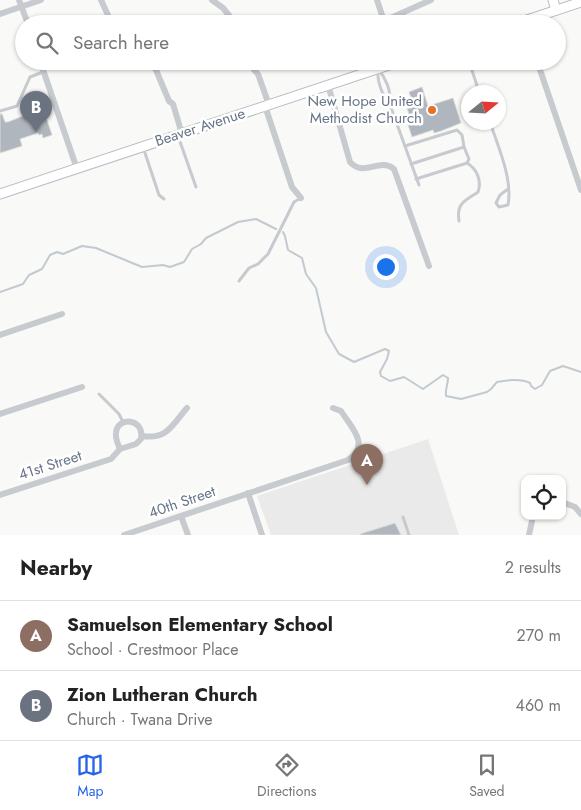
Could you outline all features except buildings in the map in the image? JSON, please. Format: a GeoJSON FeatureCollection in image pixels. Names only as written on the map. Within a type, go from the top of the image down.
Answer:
{"type":"FeatureCollection","features":[{"type":"Feature","properties":{"kind":"main road"},"geometry":{"type":"LineString","coordinates":[[553,0],[556,10]]}},
{"type":"Feature","properties":{"kind":"main road"},"geometry":{"type":"LineString","coordinates":[[543,15],[581,2]]}},
{"type":"Feature","properties":{"kind":"main road","name":"Beaver Avenue"},"geometry":{"type":"LineString","coordinates":[[0,194],[375,70]]}},
{"type":"Feature","properties":{"kind":"street"},"geometry":{"type":"LineString","coordinates":[[0,14],[20,3],[41,0]]}},
{"type":"Feature","properties":{"kind":"street"},"geometry":{"type":"LineString","coordinates":[[101,0],[108,15]]}},
{"type":"Feature","properties":{"kind":"street"},"geometry":{"type":"LineString","coordinates":[[212,0],[229,15]]}},
{"type":"Feature","properties":{"kind":"street"},"geometry":{"type":"LineString","coordinates":[[377,0],[380,15]]}},
{"type":"Feature","properties":{"kind":"street"},"geometry":{"type":"LineString","coordinates":[[399,15],[431,0]]}},
{"type":"Feature","properties":{"kind":"street"},"geometry":{"type":"LineString","coordinates":[[20,3],[25,15]]}},
{"type":"Feature","properties":{"kind":"street"},"geometry":{"type":"LineString","coordinates":[[156,70],[169,101],[173,104],[180,134]]}},
{"type":"Feature","properties":{"kind":"street"},"geometry":{"type":"LineString","coordinates":[[254,70],[258,74],[292,188],[301,198]]}},
{"type":"Feature","properties":{"kind":"street"},"geometry":{"type":"LineString","coordinates":[[540,70],[581,190]]}},
{"type":"Feature","properties":{"kind":"street"},"geometry":{"type":"LineString","coordinates":[[44,72],[77,168]]}},
{"type":"Feature","properties":{"kind":"street"},"geometry":{"type":"LineString","coordinates":[[328,85],[350,162],[353,166],[361,169],[383,165],[394,169],[428,266]]}},
{"type":"Feature","properties":{"kind":"street"},"geometry":{"type":"LineString","coordinates":[[0,335],[62,314]]}},
{"type":"Feature","properties":{"kind":"street"},"geometry":{"type":"LineString","coordinates":[[0,414],[82,387]]}},
{"type":"Feature","properties":{"kind":"street"},"geometry":{"type":"LineString","coordinates":[[142,436],[156,437],[166,433],[187,408]]}},
{"type":"Feature","properties":{"kind":"street","name":"40th Street"},"geometry":{"type":"LineString","coordinates":[[124,535],[348,460],[354,456],[358,448],[358,437],[340,411],[333,408]]}},
{"type":"Feature","properties":{"kind":"street"},"geometry":{"type":"LineString","coordinates":[[128,421],[136,423],[141,430],[142,436],[136,444],[120,449],[116,432],[117,428],[128,421]]}},
{"type":"Feature","properties":{"kind":"street","name":"41st Street"},"geometry":{"type":"LineString","coordinates":[[0,495],[108,459],[115,456],[120,449]]}},
{"type":"Feature","properties":{"kind":"street"},"geometry":{"type":"LineString","coordinates":[[248,493],[262,535]]}},
{"type":"Feature","properties":{"kind":"street"},"geometry":{"type":"LineString","coordinates":[[566,504],[575,507],[581,514]]}},
{"type":"Feature","properties":{"kind":"street"},"geometry":{"type":"LineString","coordinates":[[182,516],[188,535]]}},
{"type":"Feature","properties":{"kind":"street"},"geometry":{"type":"LineString","coordinates":[[529,535],[532,520]]}},
{"type":"Feature","properties":{"kind":"lane"},"geometry":{"type":"LineString","coordinates":[[378,70],[377,77],[385,98],[389,102],[419,185]]}},
{"type":"Feature","properties":{"kind":"lane"},"geometry":{"type":"LineString","coordinates":[[379,70],[384,75],[391,96],[389,102]]}},
{"type":"Feature","properties":{"kind":"lane"},"geometry":{"type":"LineString","coordinates":[[472,70],[477,85]]}},
{"type":"Feature","properties":{"kind":"lane"},"geometry":{"type":"LineString","coordinates":[[0,111],[16,106],[30,77],[44,72]]}},
{"type":"Feature","properties":{"kind":"lane"},"geometry":{"type":"LineString","coordinates":[[405,146],[457,130],[462,135],[469,159],[467,163]]}},
{"type":"Feature","properties":{"kind":"lane"},"geometry":{"type":"LineString","coordinates":[[493,130],[505,169],[508,189],[508,205],[499,207],[496,202],[497,199],[508,189]]}},
{"type":"Feature","properties":{"kind":"lane"},"geometry":{"type":"LineString","coordinates":[[180,134],[196,187]]}},
{"type":"Feature","properties":{"kind":"lane"},"geometry":{"type":"LineString","coordinates":[[142,146],[158,195],[164,199]]}},
{"type":"Feature","properties":{"kind":"lane"},"geometry":{"type":"LineString","coordinates":[[411,164],[464,147]]}},
{"type":"Feature","properties":{"kind":"lane"},"geometry":{"type":"LineString","coordinates":[[416,179],[467,163]]}},
{"type":"Feature","properties":{"kind":"lane"},"geometry":{"type":"LineString","coordinates":[[459,221],[458,214],[463,200],[478,192],[479,187],[479,180],[475,169],[467,163]]}},
{"type":"Feature","properties":{"kind":"lane"},"geometry":{"type":"LineString","coordinates":[[239,281],[249,268],[258,264],[268,254],[294,202],[301,198]]}},
{"type":"Feature","properties":{"kind":"lane"},"geometry":{"type":"LineString","coordinates":[[99,394],[119,414],[124,422]]}},
{"type":"Feature","properties":{"kind":"lane"},"geometry":{"type":"LineString","coordinates":[[403,517],[409,535]]}},
{"type":"Feature","properties":{"kind":"shaded area"},"geometry":{"type":"Polygon","coordinates":[[[428,439],[459,535],[271,535],[257,496],[428,439]]]}},
{"type":"Feature","properties":{"kind":"waterway"},"geometry":{"type":"LineString","coordinates":[[0,292],[23,284],[29,275],[42,269],[50,255],[57,252],[63,254],[82,246],[96,248],[142,267],[163,265],[170,267],[184,262],[192,249],[201,244],[206,238],[238,222],[256,219],[276,229]]}},
{"type":"Feature","properties":{"kind":"waterway"},"geometry":{"type":"LineString","coordinates":[[283,232],[288,250],[302,258],[306,274],[316,288],[326,332],[339,354],[354,362],[385,349],[389,351],[380,372],[381,376],[390,381],[404,377],[423,389],[443,375],[448,378],[446,396],[461,399],[487,392],[497,382],[526,381],[535,389],[542,385],[550,371],[563,366],[581,372]]}},
{"type":"Feature","properties":{"kind":"place","name":"New Hope United Methodist Church"},"geometry":{"type":"Point","coordinates":[432,110]}},
{"type":"Feature","properties":{"kind":"place","name":"Zion Lutheran Church"},"geometry":{"type":"Point","coordinates":[36,132]}},
{"type":"Feature","properties":{"kind":"place","name":"Samuelson Elementary School"},"geometry":{"type":"Point","coordinates":[367,485]}}]}
